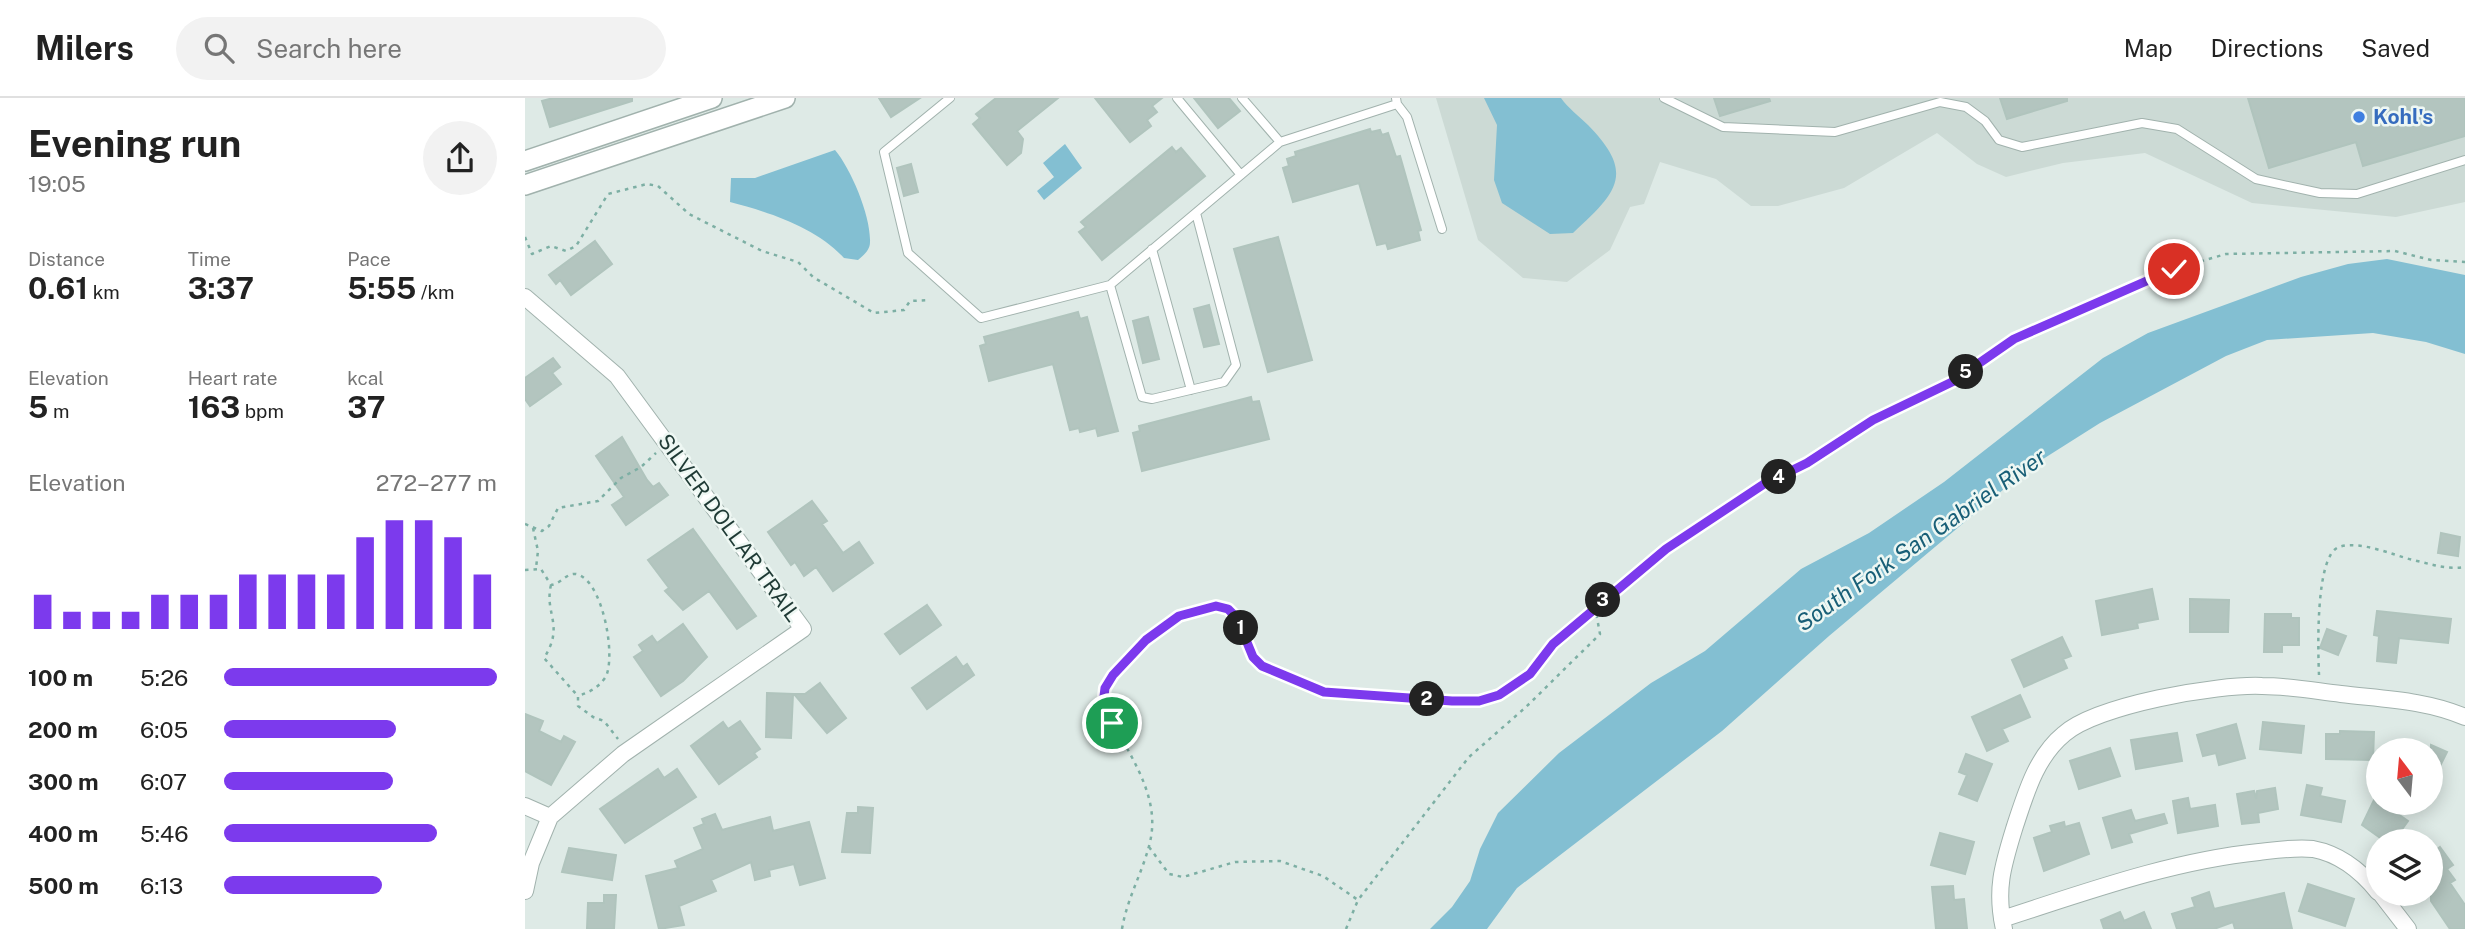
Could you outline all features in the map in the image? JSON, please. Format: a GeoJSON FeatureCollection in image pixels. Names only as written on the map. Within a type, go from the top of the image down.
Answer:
{"type":"FeatureCollection","features":[{"type":"Feature","properties":{"kind":"street"},"geometry":{"type":"LineString","coordinates":[[525,161],[712,98]]}},
{"type":"Feature","properties":{"kind":"street"},"geometry":{"type":"LineString","coordinates":[[525,184],[785,98]]}},
{"type":"Feature","properties":{"kind":"street","name":"SILVER DOLLAR TRAIL"},"geometry":{"type":"LineString","coordinates":[[525,297],[617,376],[803,629],[623,754],[550,817],[531,863],[525,891]]}},
{"type":"Feature","properties":{"kind":"street"},"geometry":{"type":"LineString","coordinates":[[2366,880],[2351,865],[2335,856],[2312,849],[2292,849],[2239,854],[2140,874],[2002,921],[1998,897],[2000,876],[2038,765],[2063,734],[2102,711],[2187,694],[2260,685],[2403,701],[2449,710],[2465,717]]}},
{"type":"Feature","properties":{"kind":"street"},"geometry":{"type":"LineString","coordinates":[[525,806],[550,817]]}},
{"type":"Feature","properties":{"kind":"street"},"geometry":{"type":"LineString","coordinates":[[2389,906],[2407,929]]}},
{"type":"Feature","properties":{"kind":"lane"},"geometry":{"type":"LineString","coordinates":[[950,98],[884,152],[908,253],[981,318],[1110,285],[1280,142],[1397,101],[1407,117],[1442,229]]}},
{"type":"Feature","properties":{"kind":"lane"},"geometry":{"type":"LineString","coordinates":[[1177,98],[1241,175]]}},
{"type":"Feature","properties":{"kind":"lane"},"geometry":{"type":"LineString","coordinates":[[1664,98],[1723,127],[1835,132],[1940,102],[1966,107],[1985,121],[1999,139],[2022,147],[2142,123],[2177,129],[2256,179],[2320,193],[2357,194],[2465,160]]}},
{"type":"Feature","properties":{"kind":"lane"},"geometry":{"type":"LineString","coordinates":[[1246,99],[1280,142]]}},
{"type":"Feature","properties":{"kind":"lane"},"geometry":{"type":"LineString","coordinates":[[1110,285],[1142,397],[1152,399],[1224,382],[1236,365],[1196,213]]}},
{"type":"Feature","properties":{"kind":"lane"},"geometry":{"type":"LineString","coordinates":[[1152,249],[1191,390]]}},
{"type":"Feature","properties":{"kind":"path"},"geometry":{"type":"LineString","coordinates":[[525,236],[532,254],[551,246],[566,251],[576,246],[608,194],[647,184],[658,186],[689,214],[762,251],[798,262],[813,277],[874,313],[892,313],[904,310],[910,301],[929,300]]}},
{"type":"Feature","properties":{"kind":"path"},"geometry":{"type":"LineString","coordinates":[[1122,929],[1128,900],[1149,847],[1153,807],[1103,704],[1104,696],[1113,675],[1146,640],[1179,616],[1216,606],[1228,609],[1237,618],[1253,657],[1262,666],[1324,692],[1348,696],[1479,701],[1499,695],[1530,674],[1553,644],[1666,549],[1764,484],[1807,463],[1873,420],[1952,382],[2014,339],[2174,269],[2226,254],[2274,251],[2395,251],[2431,260],[2465,262]]}},
{"type":"Feature","properties":{"kind":"path"},"geometry":{"type":"LineString","coordinates":[[525,524],[542,531],[549,526],[558,508],[598,501],[621,478],[641,467],[656,452]]}},
{"type":"Feature","properties":{"kind":"path"},"geometry":{"type":"LineString","coordinates":[[533,528],[538,551],[536,568],[551,585]]}},
{"type":"Feature","properties":{"kind":"path"},"geometry":{"type":"LineString","coordinates":[[2320,692],[2320,608],[2326,561],[2332,551],[2341,545],[2363,547],[2450,570],[2465,567]]}},
{"type":"Feature","properties":{"kind":"path"},"geometry":{"type":"LineString","coordinates":[[525,570],[536,568]]}},
{"type":"Feature","properties":{"kind":"path"},"geometry":{"type":"LineString","coordinates":[[551,585],[577,574],[588,580],[602,605],[609,661],[606,676],[593,691],[578,696]]}},
{"type":"Feature","properties":{"kind":"path"},"geometry":{"type":"LineString","coordinates":[[551,585],[548,598],[555,620],[555,635],[544,658],[578,696],[578,706],[604,721],[619,740]]}},
{"type":"Feature","properties":{"kind":"path"},"geometry":{"type":"LineString","coordinates":[[1346,929],[1358,900],[1463,764],[1600,634],[1595,607]]}},
{"type":"Feature","properties":{"kind":"path"},"geometry":{"type":"LineString","coordinates":[[1149,847],[1169,874],[1183,877],[1235,862],[1280,861],[1323,876],[1358,900]]}},
{"type":"Feature","properties":{"kind":"shaded area"},"geometry":{"type":"Polygon","coordinates":[[[1436,98],[2465,98],[2465,202],[2396,217],[2252,203],[2145,153],[2063,163],[2006,177],[1977,164],[1937,133],[1844,188],[1778,206],[1751,206],[1716,179],[1660,162],[1644,204],[1630,207],[1610,250],[1567,282],[1523,278],[1478,240],[1436,98]]]}},
{"type":"Feature","properties":{"kind":"water"},"geometry":{"type":"Polygon","coordinates":[[[1484,98],[1561,98],[1603,142],[1616,170],[1615,182],[1601,206],[1573,233],[1550,234],[1502,203],[1494,180],[1497,125],[1484,98]]]}},
{"type":"Feature","properties":{"kind":"water"},"geometry":{"type":"Polygon","coordinates":[[[1065,144],[1082,168],[1044,200],[1037,191],[1054,177],[1043,163],[1065,144]]]}},
{"type":"Feature","properties":{"kind":"water"},"geometry":{"type":"Polygon","coordinates":[[[835,150],[853,181],[867,219],[870,245],[858,260],[844,258],[820,238],[791,223],[730,202],[731,178],[755,178],[835,150]]]}},
{"type":"Feature","properties":{"kind":"water","name":"South Fork San Gabriel River"},"geometry":{"type":"Polygon","coordinates":[[[2387,259],[2465,275],[2465,354],[2426,342],[2373,333],[2267,340],[2226,356],[2100,423],[2029,468],[1829,636],[1722,731],[1517,888],[1487,929],[1430,929],[1452,907],[1470,881],[1480,849],[1498,813],[1559,753],[1651,683],[1705,651],[1801,569],[1869,533],[1944,482],[2103,358],[2148,333],[2301,277],[2348,264],[2387,259]]]}},
{"type":"Feature","properties":{"kind":"building"},"geometry":{"type":"Polygon","coordinates":[[[553,98],[632,98],[632,101],[550,127],[542,101],[553,98]]]}},
{"type":"Feature","properties":{"kind":"building"},"geometry":{"type":"Polygon","coordinates":[[[879,98],[920,98],[891,117],[879,98]]]}},
{"type":"Feature","properties":{"kind":"building"},"geometry":{"type":"Polygon","coordinates":[[[996,98],[1058,98],[1017,131],[1023,139],[1021,153],[1007,165],[973,124],[980,118],[976,114],[996,98]]]}},
{"type":"Feature","properties":{"kind":"building"},"geometry":{"type":"Polygon","coordinates":[[[1095,98],[1162,98],[1152,106],[1157,112],[1147,120],[1151,126],[1130,142],[1095,98]]]}},
{"type":"Feature","properties":{"kind":"building"},"geometry":{"type":"Polygon","coordinates":[[[1194,98],[1229,98],[1240,111],[1218,128],[1194,98]]]}},
{"type":"Feature","properties":{"kind":"building"},"geometry":{"type":"Polygon","coordinates":[[[1714,98],[1769,98],[1770,101],[1720,116],[1714,98]]]}},
{"type":"Feature","properties":{"kind":"building"},"geometry":{"type":"Polygon","coordinates":[[[2000,98],[2067,98],[2067,101],[2007,119],[2000,98]]]}},
{"type":"Feature","properties":{"kind":"building","name":"Kohl's"},"geometry":{"type":"Polygon","coordinates":[[[2248,98],[2465,98],[2465,136],[2363,166],[2356,142],[2269,168],[2248,98]]]}},
{"type":"Feature","properties":{"kind":"building"},"geometry":{"type":"Polygon","coordinates":[[[1370,129],[1371,132],[1380,130],[1382,135],[1388,133],[1396,157],[1400,156],[1421,230],[1418,231],[1420,240],[1388,249],[1386,243],[1377,245],[1359,183],[1293,202],[1283,168],[1289,166],[1287,159],[1296,156],[1295,152],[1370,129]]]}},
{"type":"Feature","properties":{"kind":"building"},"geometry":{"type":"Polygon","coordinates":[[[1172,147],[1176,152],[1181,148],[1205,176],[1102,260],[1079,232],[1086,227],[1081,222],[1172,147]]]}},
{"type":"Feature","properties":{"kind":"building"},"geometry":{"type":"Polygon","coordinates":[[[911,164],[918,192],[904,196],[897,168],[911,164]]]}},
{"type":"Feature","properties":{"kind":"building"},"geometry":{"type":"Polygon","coordinates":[[[1278,237],[1312,360],[1268,372],[1234,249],[1278,237]]]}},
{"type":"Feature","properties":{"kind":"building"},"geometry":{"type":"Polygon","coordinates":[[[595,241],[612,264],[571,295],[560,280],[556,284],[549,275],[595,241]]]}},
{"type":"Feature","properties":{"kind":"building"},"geometry":{"type":"Polygon","coordinates":[[[1209,305],[1219,344],[1204,347],[1194,309],[1209,305]]]}},
{"type":"Feature","properties":{"kind":"building"},"geometry":{"type":"Polygon","coordinates":[[[1078,312],[1080,319],[1087,317],[1118,431],[1098,436],[1096,428],[1080,432],[1079,428],[1070,430],[1053,364],[989,381],[980,346],[986,344],[984,337],[1078,312]]]}},
{"type":"Feature","properties":{"kind":"building"},"geometry":{"type":"Polygon","coordinates":[[[1148,317],[1159,359],[1143,363],[1133,321],[1148,317]]]}},
{"type":"Feature","properties":{"kind":"building"},"geometry":{"type":"Polygon","coordinates":[[[553,358],[560,367],[552,373],[561,384],[530,406],[525,399],[525,378],[553,358]]]}},
{"type":"Feature","properties":{"kind":"building"},"geometry":{"type":"Polygon","coordinates":[[[1251,397],[1252,402],[1259,401],[1269,439],[1142,471],[1133,433],[1140,431],[1139,426],[1251,397]]]}},
{"type":"Feature","properties":{"kind":"building"},"geometry":{"type":"Polygon","coordinates":[[[622,437],[647,480],[653,487],[659,483],[668,495],[626,525],[612,505],[624,497],[596,456],[622,437]]]}},
{"type":"Feature","properties":{"kind":"building"},"geometry":{"type":"Polygon","coordinates":[[[812,501],[827,521],[822,524],[843,553],[859,542],[873,563],[833,591],[816,567],[804,576],[795,562],[791,565],[768,532],[812,501]]]}},
{"type":"Feature","properties":{"kind":"building"},"geometry":{"type":"Polygon","coordinates":[[[693,529],[756,616],[737,629],[709,591],[683,610],[665,591],[669,588],[648,560],[693,529]]]}},
{"type":"Feature","properties":{"kind":"building"},"geometry":{"type":"Polygon","coordinates":[[[2441,533],[2460,537],[2458,556],[2438,553],[2441,533]]]}},
{"type":"Feature","properties":{"kind":"building"},"geometry":{"type":"Polygon","coordinates":[[[2152,589],[2158,619],[2137,623],[2138,628],[2102,635],[2096,601],[2152,589]]]}},
{"type":"Feature","properties":{"kind":"building"},"geometry":{"type":"Polygon","coordinates":[[[2190,599],[2229,600],[2228,632],[2190,632],[2190,599]]]}},
{"type":"Feature","properties":{"kind":"building"},"geometry":{"type":"Polygon","coordinates":[[[927,605],[941,625],[900,654],[885,634],[927,605]]]}},
{"type":"Feature","properties":{"kind":"building"},"geometry":{"type":"Polygon","coordinates":[[[2377,611],[2451,619],[2448,643],[2399,638],[2396,663],[2377,661],[2379,636],[2374,635],[2377,611]]]}},
{"type":"Feature","properties":{"kind":"building"},"geometry":{"type":"Polygon","coordinates":[[[2265,614],[2291,614],[2291,618],[2299,618],[2299,645],[2282,645],[2282,652],[2264,652],[2265,614]]]}},
{"type":"Feature","properties":{"kind":"building"},"geometry":{"type":"Polygon","coordinates":[[[683,624],[707,657],[683,681],[661,696],[634,657],[643,651],[639,645],[652,636],[657,643],[683,624]]]}},
{"type":"Feature","properties":{"kind":"building"},"geometry":{"type":"Polygon","coordinates":[[[2327,629],[2346,636],[2338,655],[2320,648],[2327,629]]]}},
{"type":"Feature","properties":{"kind":"building"},"geometry":{"type":"Polygon","coordinates":[[[2062,637],[2071,656],[2063,659],[2067,668],[2024,687],[2012,660],[2062,637]]]}},
{"type":"Feature","properties":{"kind":"building"},"geometry":{"type":"Polygon","coordinates":[[[956,657],[963,667],[967,664],[974,675],[927,709],[912,688],[956,657]]]}},
{"type":"Feature","properties":{"kind":"building"},"geometry":{"type":"Polygon","coordinates":[[[820,683],[846,718],[827,733],[794,694],[805,694],[820,683]]]}},
{"type":"Feature","properties":{"kind":"building"},"geometry":{"type":"Polygon","coordinates":[[[767,693],[793,694],[791,738],[766,737],[767,693]]]}},
{"type":"Feature","properties":{"kind":"building"},"geometry":{"type":"Polygon","coordinates":[[[2020,695],[2030,717],[2002,729],[2008,741],[1987,751],[1972,717],[2020,695]]]}},
{"type":"Feature","properties":{"kind":"building"},"geometry":{"type":"Polygon","coordinates":[[[525,714],[543,721],[539,731],[561,742],[564,736],[575,742],[551,785],[525,771],[525,714]]]}},
{"type":"Feature","properties":{"kind":"building"},"geometry":{"type":"Polygon","coordinates":[[[740,721],[760,749],[754,753],[757,757],[719,784],[691,746],[723,722],[728,729],[740,721]]]}},
{"type":"Feature","properties":{"kind":"building"},"geometry":{"type":"Polygon","coordinates":[[[2263,722],[2304,726],[2301,753],[2260,749],[2263,722]]]}},
{"type":"Feature","properties":{"kind":"building"},"geometry":{"type":"Polygon","coordinates":[[[2236,724],[2245,758],[2219,765],[2216,753],[2203,756],[2197,735],[2236,724]]]}},
{"type":"Feature","properties":{"kind":"building"},"geometry":{"type":"Polygon","coordinates":[[[2340,731],[2374,732],[2374,738],[2366,738],[2366,760],[2326,759],[2326,734],[2340,734],[2340,731]]]}},
{"type":"Feature","properties":{"kind":"building"},"geometry":{"type":"Polygon","coordinates":[[[2177,733],[2182,761],[2136,769],[2131,740],[2177,733]]]}},
{"type":"Feature","properties":{"kind":"building"},"geometry":{"type":"Polygon","coordinates":[[[2110,748],[2120,776],[2079,789],[2070,761],[2110,748]]]}},
{"type":"Feature","properties":{"kind":"building"},"geometry":{"type":"Polygon","coordinates":[[[1966,754],[1992,764],[1977,801],[1959,794],[1967,775],[1959,772],[1966,754]]]}},
{"type":"Feature","properties":{"kind":"building"},"geometry":{"type":"Polygon","coordinates":[[[658,769],[664,778],[677,769],[696,797],[625,843],[600,809],[658,769]]]}},
{"type":"Feature","properties":{"kind":"building"},"geometry":{"type":"Polygon","coordinates":[[[2307,785],[2322,788],[2320,796],[2345,801],[2341,822],[2301,815],[2307,785]]]}},
{"type":"Feature","properties":{"kind":"building"},"geometry":{"type":"Polygon","coordinates":[[[2275,788],[2278,809],[2258,813],[2259,822],[2242,824],[2237,794],[2254,791],[2256,799],[2257,791],[2275,788]]]}},
{"type":"Feature","properties":{"kind":"building"},"geometry":{"type":"Polygon","coordinates":[[[2188,798],[2190,809],[2215,805],[2218,826],[2178,833],[2173,801],[2188,798]]]}},
{"type":"Feature","properties":{"kind":"building"},"geometry":{"type":"Polygon","coordinates":[[[858,807],[873,808],[870,853],[842,852],[847,813],[858,813],[858,807]]]}},
{"type":"Feature","properties":{"kind":"building"},"geometry":{"type":"Polygon","coordinates":[[[2131,810],[2135,821],[2164,814],[2167,823],[2129,834],[2132,842],[2112,848],[2103,818],[2131,810]]]}},
{"type":"Feature","properties":{"kind":"building"},"geometry":{"type":"Polygon","coordinates":[[[715,814],[722,830],[770,817],[773,831],[809,822],[825,878],[800,885],[794,864],[769,870],[770,876],[755,880],[751,862],[711,880],[716,891],[679,906],[684,925],[659,929],[646,876],[678,868],[675,861],[703,849],[694,828],[704,824],[702,819],[715,814]]]}},
{"type":"Feature","properties":{"kind":"building"},"geometry":{"type":"Polygon","coordinates":[[[2366,816],[2401,816],[2408,821],[2402,829],[2368,829],[2362,825],[2366,816]]]}},
{"type":"Feature","properties":{"kind":"building"},"geometry":{"type":"Polygon","coordinates":[[[2064,822],[2065,827],[2079,823],[2089,854],[2044,871],[2034,838],[2052,832],[2050,826],[2064,822]]]}},
{"type":"Feature","properties":{"kind":"building"},"geometry":{"type":"Polygon","coordinates":[[[1940,833],[1974,842],[1965,874],[1931,865],[1940,833]]]}},
{"type":"Feature","properties":{"kind":"building"},"geometry":{"type":"Polygon","coordinates":[[[569,848],[616,855],[612,880],[562,872],[569,848]]]}},
{"type":"Feature","properties":{"kind":"building"},"geometry":{"type":"Polygon","coordinates":[[[2443,851],[2453,865],[2447,869],[2455,880],[2450,883],[2465,905],[2465,929],[2450,929],[2434,906],[2443,906],[2443,851]]]}},
{"type":"Feature","properties":{"kind":"building"},"geometry":{"type":"Polygon","coordinates":[[[2308,884],[2354,899],[2345,926],[2299,911],[2308,884]]]}},
{"type":"Feature","properties":{"kind":"building"},"geometry":{"type":"Polygon","coordinates":[[[1953,886],[1954,900],[1964,899],[1967,929],[1936,929],[1932,887],[1953,886]]]}},
{"type":"Feature","properties":{"kind":"building"},"geometry":{"type":"Polygon","coordinates":[[[2209,892],[2214,909],[2284,893],[2292,929],[2235,929],[2233,922],[2214,929],[2177,929],[2172,914],[2195,907],[2192,898],[2209,892]]]}},
{"type":"Feature","properties":{"kind":"building"},"geometry":{"type":"Polygon","coordinates":[[[604,895],[616,895],[614,929],[587,929],[588,903],[604,903],[604,895]]]}},
{"type":"Feature","properties":{"kind":"building"},"geometry":{"type":"Polygon","coordinates":[[[2120,912],[2124,921],[2144,912],[2151,929],[2104,929],[2101,920],[2120,912]]]}},
{"type":"Feature","properties":{"kind":"place","name":"Kohl's"},"geometry":{"type":"Point","coordinates":[2359,117]}},
{"type":"Feature","properties":{"kind":"route"},"geometry":{"type":"LineString","coordinates":[[1112,723],[1103,704],[1105,688],[1113,675],[1146,640],[1179,616],[1216,606],[1228,609],[1237,618],[1253,657],[1262,666],[1324,692],[1348,696],[1376,695],[1452,701],[1479,701],[1499,695],[1530,674],[1553,644],[1666,549],[1764,484],[1807,463],[1873,420],[1952,382],[2014,339],[2174,269]]}}]}
